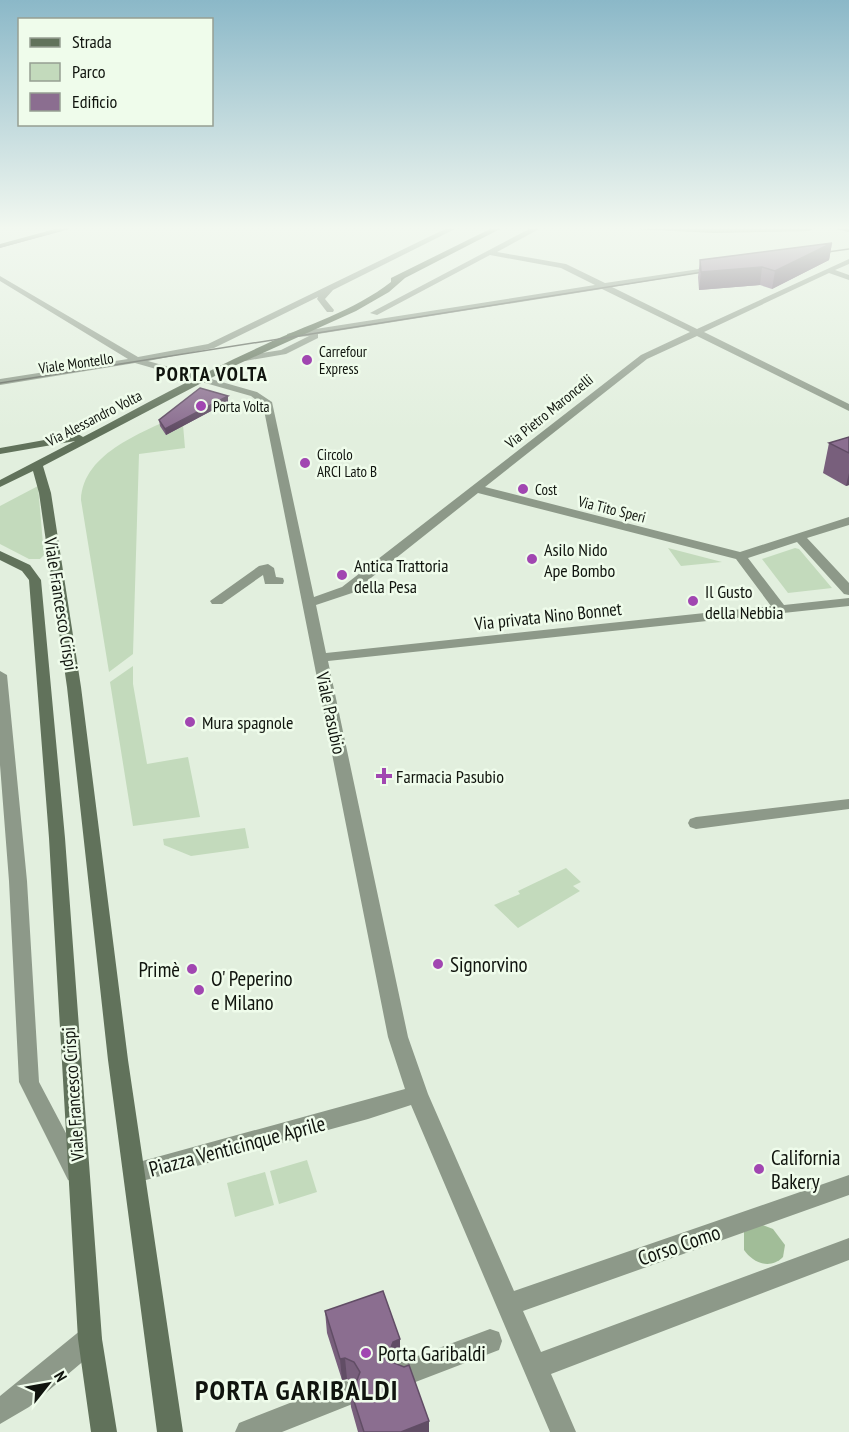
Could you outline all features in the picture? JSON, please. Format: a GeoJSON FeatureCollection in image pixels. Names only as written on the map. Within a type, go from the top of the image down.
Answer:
{"type":"FeatureCollection","features":[{"type":"Feature","properties":{"kind":"main road"},"geometry":{"type":"LineString","coordinates":[[294,334],[299,326],[356,296]]}},
{"type":"Feature","properties":{"kind":"main road"},"geometry":{"type":"LineString","coordinates":[[294,334],[309,330],[372,296]]}},
{"type":"Feature","properties":{"kind":"main road","name":"Via Alessandro Volta"},"geometry":{"type":"LineString","coordinates":[[0,484],[294,334]]}},
{"type":"Feature","properties":{"kind":"main road"},"geometry":{"type":"LineString","coordinates":[[0,452],[98,433]]}},
{"type":"Feature","properties":{"kind":"main road"},"geometry":{"type":"LineString","coordinates":[[0,452],[38,465]]}},
{"type":"Feature","properties":{"kind":"main road","name":"Viale Francesco Crispi"},"geometry":{"type":"LineString","coordinates":[[38,465],[45,494],[74,687],[118,1060],[135,1173]]}},
{"type":"Feature","properties":{"kind":"main road","name":"Viale Francesco Crispi"},"geometry":{"type":"LineString","coordinates":[[0,555],[26,567],[35,580],[57,838],[78,1176]]}},
{"type":"Feature","properties":{"kind":"main road","name":"Piazza Venticinque Aprile"},"geometry":{"type":"LineString","coordinates":[[135,1173],[170,1432]]}},
{"type":"Feature","properties":{"kind":"main road"},"geometry":{"type":"LineString","coordinates":[[78,1176],[90,1339],[104,1432]]}},
{"type":"Feature","properties":{"kind":"street"},"geometry":{"type":"LineString","coordinates":[[29,296],[137,361],[202,380]]}},
{"type":"Feature","properties":{"kind":"street","name":"Viale Montello"},"geometry":{"type":"LineString","coordinates":[[0,383],[137,361],[211,346],[317,296]]}},
{"type":"Feature","properties":{"kind":"street"},"geometry":{"type":"LineString","coordinates":[[319,296],[322,303],[337,305]]}},
{"type":"Feature","properties":{"kind":"street"},"geometry":{"type":"LineString","coordinates":[[374,313],[407,296]]}},
{"type":"Feature","properties":{"kind":"street"},"geometry":{"type":"LineString","coordinates":[[294,334],[542,296]]}},
{"type":"Feature","properties":{"kind":"street"},"geometry":{"type":"LineString","coordinates":[[623,296],[849,408]]}},
{"type":"Feature","properties":{"kind":"street","name":"Via Pietro Maroncelli"},"geometry":{"type":"LineString","coordinates":[[307,602],[322,600],[347,590],[644,357],[770,296]]}},
{"type":"Feature","properties":{"kind":"street"},"geometry":{"type":"LineString","coordinates":[[356,306],[386,321]]}},
{"type":"Feature","properties":{"kind":"street"},"geometry":{"type":"LineString","coordinates":[[245,358],[283,352],[326,330]]}},
{"type":"Feature","properties":{"kind":"street","name":"Viale Montello"},"geometry":{"type":"LineString","coordinates":[[0,383],[37,383],[155,368]]}},
{"type":"Feature","properties":{"kind":"street","name":"Viale Pasubio"},"geometry":{"type":"LineString","coordinates":[[202,380],[254,394],[268,404],[395,1022],[417,1094]]}},
{"type":"Feature","properties":{"kind":"street","name":"Via Tito Speri"},"geometry":{"type":"LineString","coordinates":[[478,489],[740,556]]}},
{"type":"Feature","properties":{"kind":"street"},"geometry":{"type":"LineString","coordinates":[[781,610],[740,556],[849,520]]}},
{"type":"Feature","properties":{"kind":"street"},"geometry":{"type":"LineString","coordinates":[[798,536],[849,591]]}},
{"type":"Feature","properties":{"kind":"street"},"geometry":{"type":"LineString","coordinates":[[217,601],[263,569],[268,568],[270,581],[278,581]]}},
{"type":"Feature","properties":{"kind":"street","name":"Via privata Nino Bonnet"},"geometry":{"type":"LineString","coordinates":[[319,658],[849,602]]}},
{"type":"Feature","properties":{"kind":"street","name":"Viale Francesco Crispi"},"geometry":{"type":"LineString","coordinates":[[0,675],[1,714],[18,881],[29,1082],[78,1176]]}},
{"type":"Feature","properties":{"kind":"street"},"geometry":{"type":"LineString","coordinates":[[696,823],[849,804]]}},
{"type":"Feature","properties":{"kind":"street"},"geometry":{"type":"LineString","coordinates":[[417,1094],[563,1432]]}},
{"type":"Feature","properties":{"kind":"street","name":"Piazza Venticinque Aprile"},"geometry":{"type":"LineString","coordinates":[[135,1173],[368,1110],[417,1094]]}},
{"type":"Feature","properties":{"kind":"street","name":"Corso Como"},"geometry":{"type":"LineString","coordinates":[[508,1305],[849,1185]]}},
{"type":"Feature","properties":{"kind":"street"},"geometry":{"type":"LineString","coordinates":[[535,1367],[849,1249]]}},
{"type":"Feature","properties":{"kind":"street"},"geometry":{"type":"LineString","coordinates":[[0,1411],[20,1398],[90,1339]]}},
{"type":"Feature","properties":{"kind":"street"},"geometry":{"type":"LineString","coordinates":[[405,1372],[490,1341]]}},
{"type":"Feature","properties":{"kind":"street"},"geometry":{"type":"LineString","coordinates":[[248,1432],[346,1394]]}},
{"type":"Feature","properties":{"kind":"green space"},"geometry":{"type":"Polygon","coordinates":[[[182,413],[185,448],[139,454],[133,654],[109,672],[81,500],[84,483],[104,456],[119,445],[182,413]]]}},
{"type":"Feature","properties":{"kind":"green space"},"geometry":{"type":"Polygon","coordinates":[[[38,486],[44,555],[40,559],[29,559],[0,544],[0,506],[38,486]]]}},
{"type":"Feature","properties":{"kind":"green space"},"geometry":{"type":"Polygon","coordinates":[[[668,548],[722,562],[681,566],[668,548]]]}},
{"type":"Feature","properties":{"kind":"green space"},"geometry":{"type":"Polygon","coordinates":[[[795,548],[799,549],[832,588],[788,593],[762,559],[795,548]]]}},
{"type":"Feature","properties":{"kind":"green space"},"geometry":{"type":"Polygon","coordinates":[[[133,666],[133,684],[147,764],[188,757],[200,817],[133,826],[110,682],[133,666]]]}},
{"type":"Feature","properties":{"kind":"green space"},"geometry":{"type":"Polygon","coordinates":[[[245,828],[249,848],[191,856],[164,845],[163,839],[245,828]]]}},
{"type":"Feature","properties":{"kind":"green space"},"geometry":{"type":"Polygon","coordinates":[[[566,868],[581,882],[573,886],[580,891],[518,928],[494,905],[520,894],[518,891],[566,868]]]}},
{"type":"Feature","properties":{"kind":"green space"},"geometry":{"type":"Polygon","coordinates":[[[307,1160],[317,1192],[279,1204],[270,1171],[307,1160]]]}},
{"type":"Feature","properties":{"kind":"green space"},"geometry":{"type":"Polygon","coordinates":[[[265,1172],[274,1205],[235,1217],[227,1183],[265,1172]]]}},
{"type":"Feature","properties":{"kind":"shaded area"},"geometry":{"type":"Polygon","coordinates":[[[760,1224],[773,1229],[785,1245],[783,1257],[778,1261],[762,1263],[752,1258],[744,1250],[744,1232],[760,1224]]]}},
{"type":"Feature","properties":{"kind":"building"},"geometry":{"type":"Polygon","coordinates":[[[200,388],[228,396],[165,429],[159,420],[200,388]]]}},
{"type":"Feature","properties":{"kind":"building"},"geometry":{"type":"Polygon","coordinates":[[[849,437],[849,453],[829,443],[849,437]]]}},
{"type":"Feature","properties":{"kind":"building","name":"Porta Garibaldi"},"geometry":{"type":"Polygon","coordinates":[[[383,1291],[400,1339],[393,1342],[389,1353],[394,1363],[404,1367],[409,1365],[429,1421],[401,1432],[364,1432],[349,1386],[356,1383],[360,1372],[354,1362],[345,1358],[340,1359],[325,1311],[383,1291]]]}},
{"type":"Feature","properties":{"kind":"tram line"},"geometry":{"type":"LineString","coordinates":[[0,383],[552,296]]}},
{"type":"Feature","properties":{"kind":"place","name":"Carrefour Express"},"geometry":{"type":"Point","coordinates":[307,360]}},
{"type":"Feature","properties":{"kind":"place","name":"Porta Volta"},"geometry":{"type":"Point","coordinates":[201,406]}},
{"type":"Feature","properties":{"kind":"place","name":"Circolo ARCI Lato B"},"geometry":{"type":"Point","coordinates":[305,463]}},
{"type":"Feature","properties":{"kind":"place","name":"Cost"},"geometry":{"type":"Point","coordinates":[523,489]}},
{"type":"Feature","properties":{"kind":"place","name":"Asilo Nido Ape Bombo"},"geometry":{"type":"Point","coordinates":[532,559]}},
{"type":"Feature","properties":{"kind":"place","name":"Antica Trattoria della Pesa"},"geometry":{"type":"Point","coordinates":[342,575]}},
{"type":"Feature","properties":{"kind":"place","name":"Il Gusto della Nebbia"},"geometry":{"type":"Point","coordinates":[693,601]}},
{"type":"Feature","properties":{"kind":"place","name":"Mura spagnole"},"geometry":{"type":"Point","coordinates":[190,722]}},
{"type":"Feature","properties":{"kind":"place","name":"Farmacia Pasubio"},"geometry":{"type":"Point","coordinates":[384,776]}},
{"type":"Feature","properties":{"kind":"place","name":"Signorvino"},"geometry":{"type":"Point","coordinates":[438,964]}},
{"type":"Feature","properties":{"kind":"place","name":"Primè"},"geometry":{"type":"Point","coordinates":[192,969]}},
{"type":"Feature","properties":{"kind":"place","name":"O' Peperino e Milano"},"geometry":{"type":"Point","coordinates":[199,990]}},
{"type":"Feature","properties":{"kind":"place","name":"California Bakery"},"geometry":{"type":"Point","coordinates":[759,1169]}},
{"type":"Feature","properties":{"kind":"place","name":"Porta Garibaldi"},"geometry":{"type":"Point","coordinates":[366,1353]}},
{"type":"Feature","properties":{"kind":"district","name":"PORTA VOLTA"},"geometry":{"type":"Point","coordinates":[212,374]}},
{"type":"Feature","properties":{"kind":"district","name":"PORTA GARIBALDI"},"geometry":{"type":"Point","coordinates":[297,1389]}}]}
